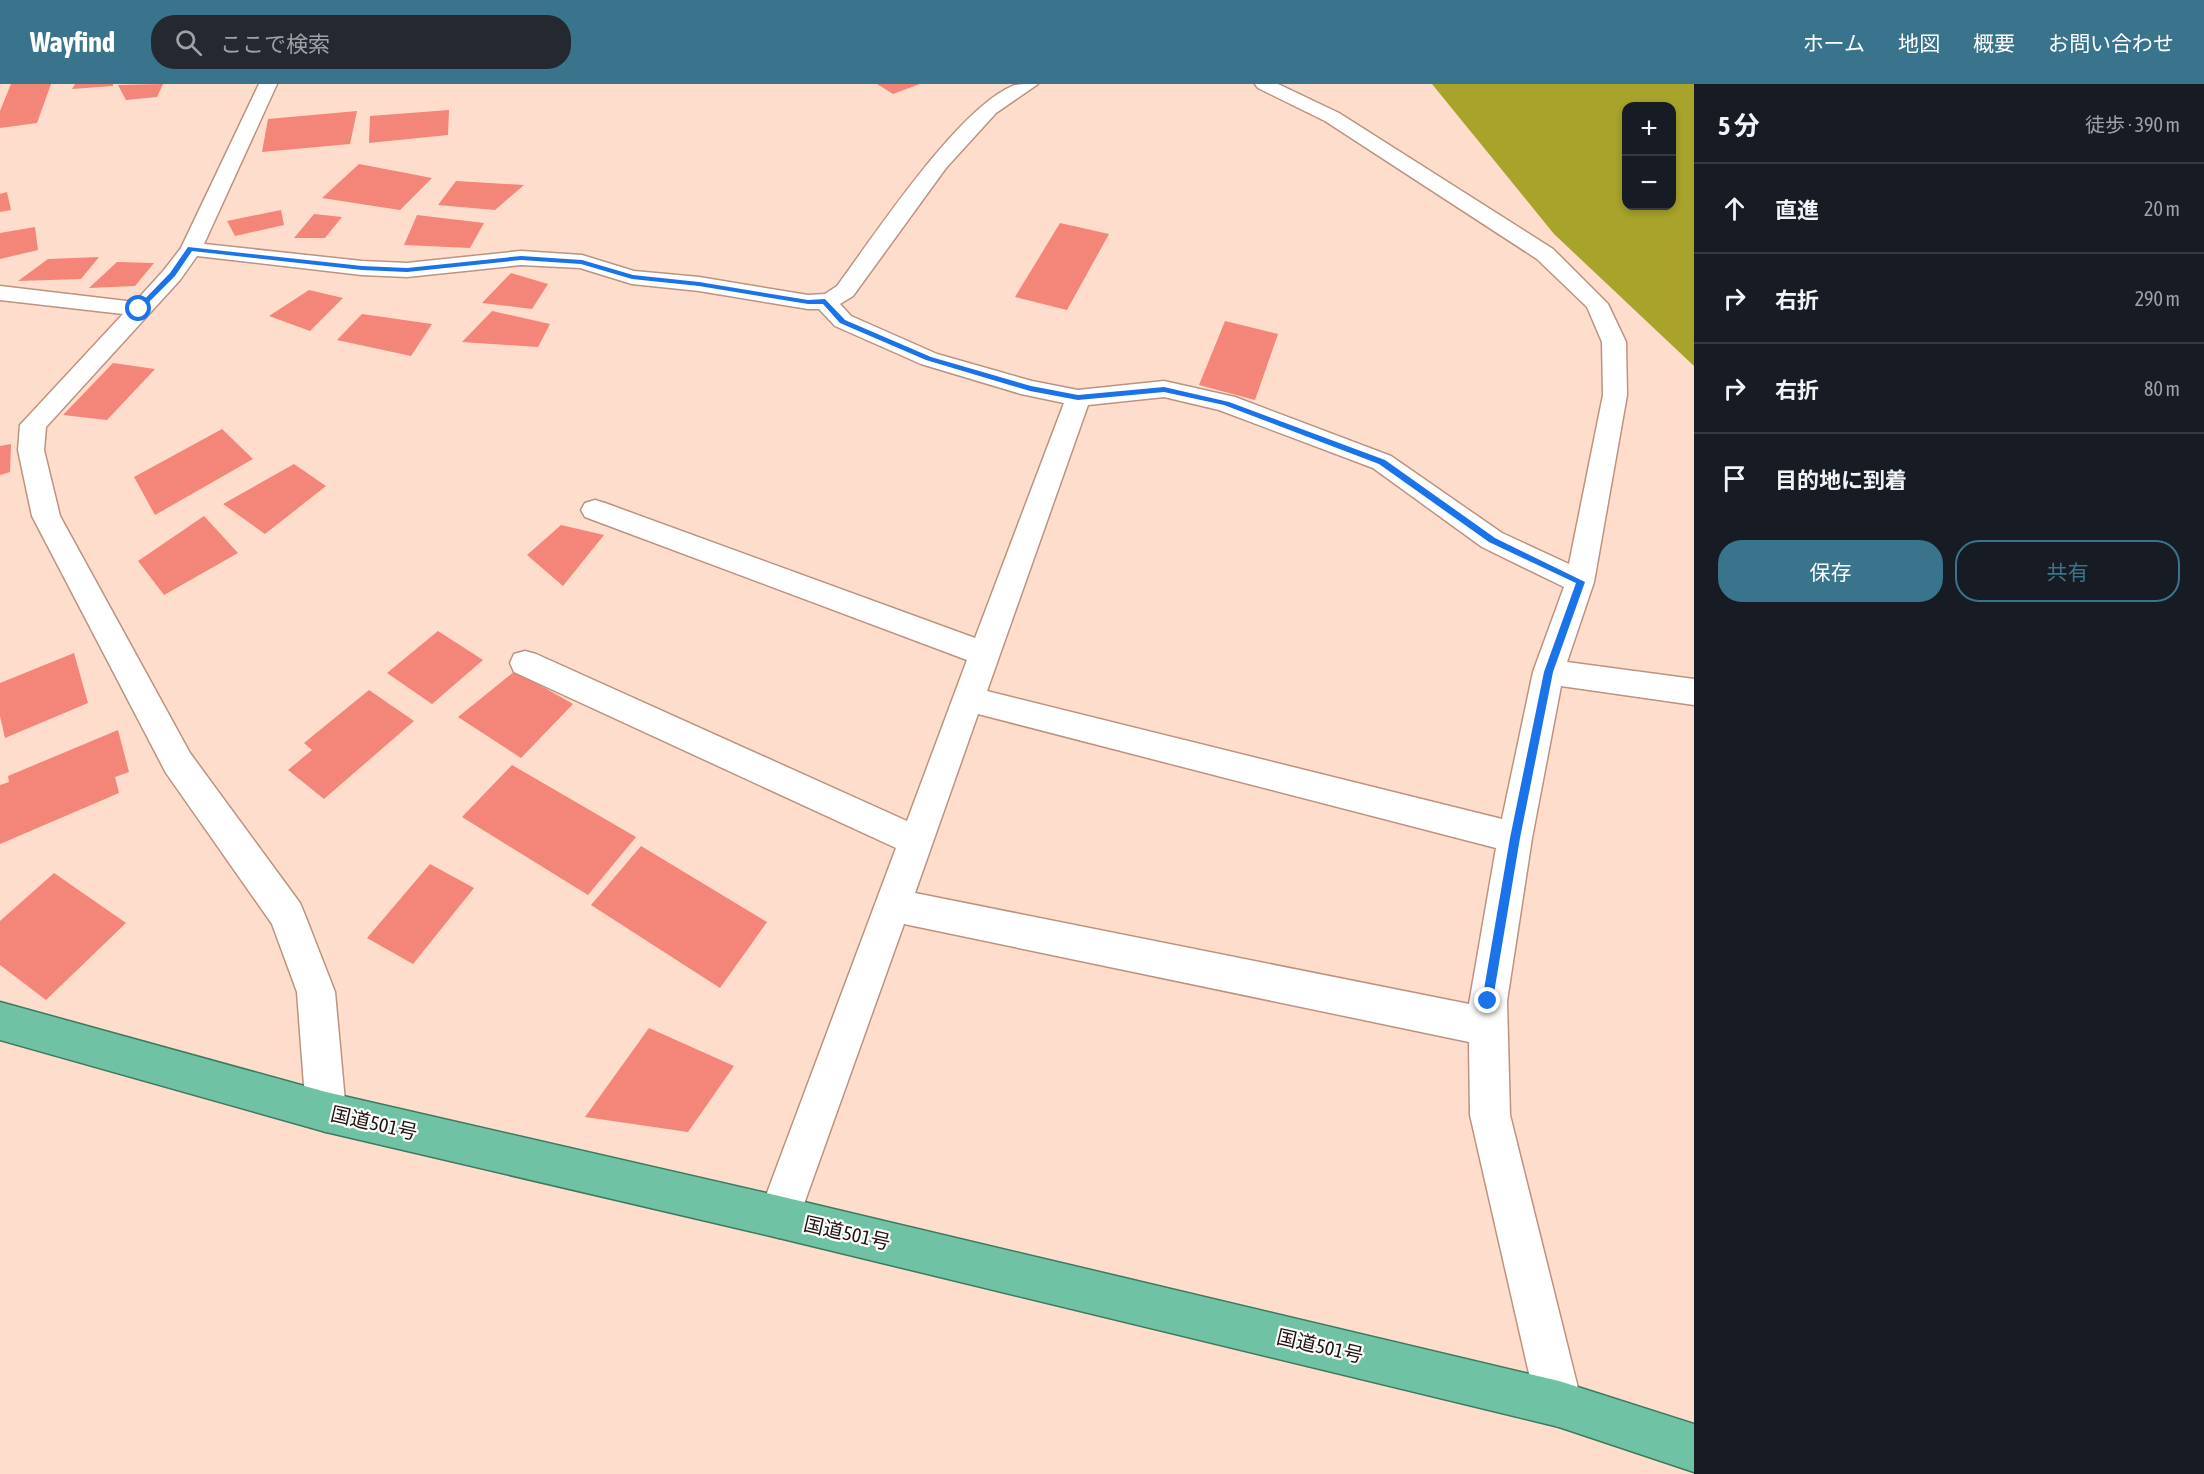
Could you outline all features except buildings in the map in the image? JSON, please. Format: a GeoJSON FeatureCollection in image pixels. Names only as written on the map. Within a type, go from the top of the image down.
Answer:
{"type":"FeatureCollection","features":[{"type":"Feature","properties":{"kind":"highway","name":"国道501号"},"geometry":{"type":"LineString","coordinates":[[0,1021],[326,1112],[779,1217],[1559,1404],[1694,1448]]}},
{"type":"Feature","properties":{"kind":"street"},"geometry":{"type":"LineString","coordinates":[[268,84],[191,249],[172,275],[33,425],[31,450],[46,516],[178,763],[287,915],[316,992],[326,1112]]}},
{"type":"Feature","properties":{"kind":"street"},"geometry":{"type":"LineString","coordinates":[[191,249],[362,268],[407,270],[521,258],[582,262],[632,277],[699,284],[808,302],[825,302],[839,297],[939,164],[989,109],[1029,84]]}},
{"type":"Feature","properties":{"kind":"street"},"geometry":{"type":"LineString","coordinates":[[1264,84],[1332,117],[1545,254],[1597,304],[1614,342],[1615,395],[1580,582],[1548,672],[1515,838],[1488,1001],[1490,1115],[1559,1404]]}},
{"type":"Feature","properties":{"kind":"street"},"geometry":{"type":"LineString","coordinates":[[0,293],[139,309]]}},
{"type":"Feature","properties":{"kind":"street"},"geometry":{"type":"LineString","coordinates":[[825,302],[843,321],[929,359],[1030,388],[1078,398],[1164,389],[1226,404],[1382,462],[1492,540],[1580,582]]}},
{"type":"Feature","properties":{"kind":"street"},"geometry":{"type":"LineString","coordinates":[[779,1217],[1078,398]]}},
{"type":"Feature","properties":{"kind":"street"},"geometry":{"type":"LineString","coordinates":[[596,510],[984,654]]}},
{"type":"Feature","properties":{"kind":"street"},"geometry":{"type":"LineString","coordinates":[[525,663],[916,841]]}},
{"type":"Feature","properties":{"kind":"street"},"geometry":{"type":"LineString","coordinates":[[1548,672],[1694,692]]}},
{"type":"Feature","properties":{"kind":"street"},"geometry":{"type":"LineString","coordinates":[[968,699],[1515,838]]}},
{"type":"Feature","properties":{"kind":"street"},"geometry":{"type":"LineString","coordinates":[[893,905],[1489,1027]]}},
{"type":"Feature","properties":{"kind":"shaded area"},"geometry":{"type":"Polygon","coordinates":[[[1432,84],[1694,84],[1694,366],[1554,234],[1432,84]]]}},
{"type":"Feature","properties":{"kind":"route"},"geometry":{"type":"LineString","coordinates":[[139,309],[172,275],[191,249],[362,268],[407,270],[521,258],[582,262],[632,277],[699,284],[808,302],[825,302],[843,321],[929,359],[1030,388],[1078,398],[1164,389],[1226,404],[1382,462],[1492,540],[1580,582],[1548,672],[1515,838],[1488,1001]]}}]}
